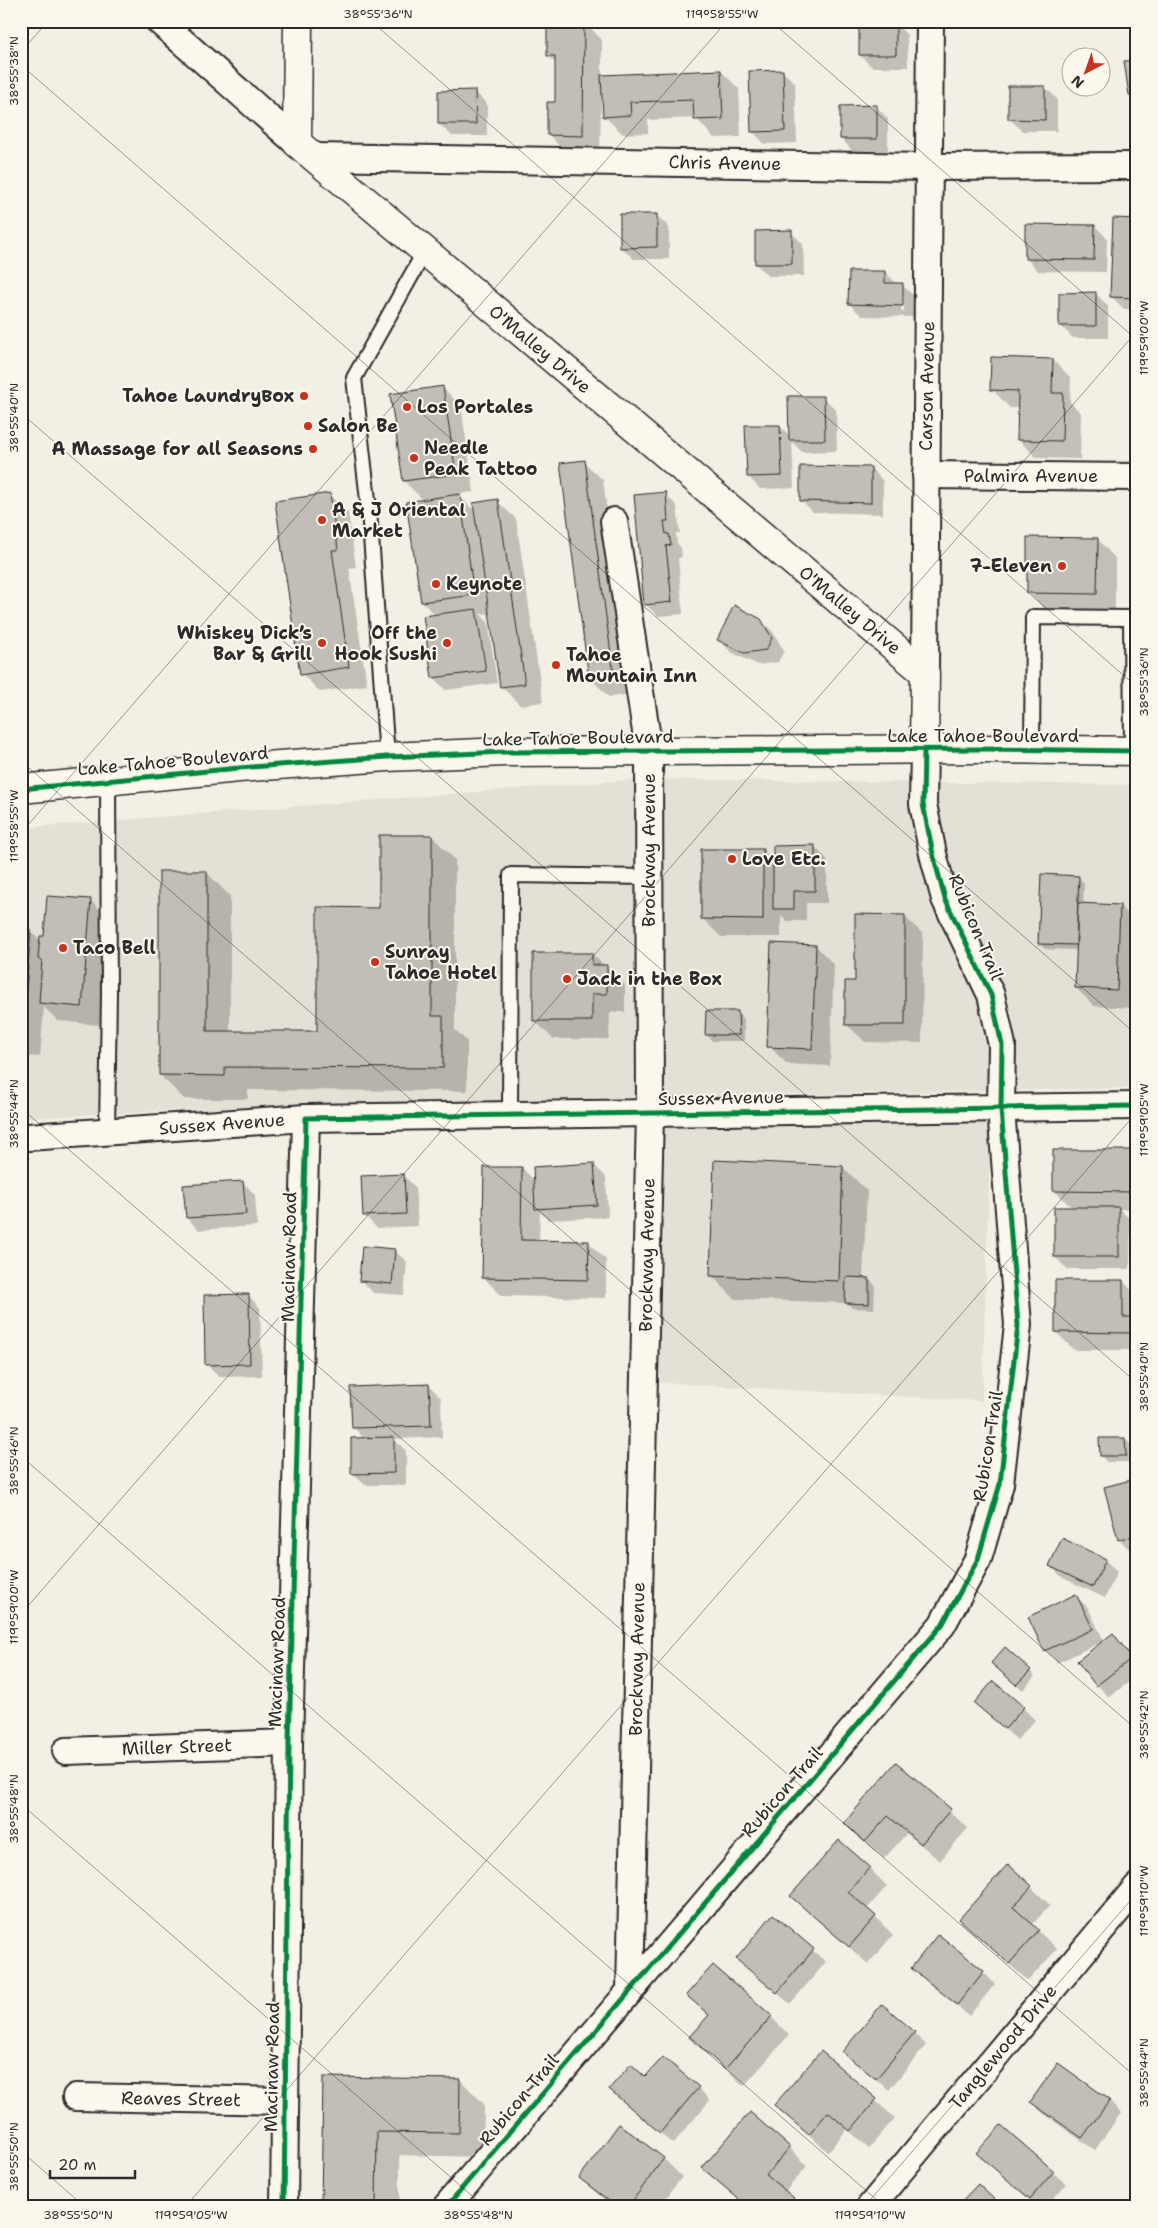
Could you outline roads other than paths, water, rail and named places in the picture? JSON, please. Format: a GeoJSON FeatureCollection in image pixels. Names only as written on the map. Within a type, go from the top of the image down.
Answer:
{"type":"FeatureCollection","features":[{"type":"Feature","properties":{"kind":"main road"},"geometry":{"type":"LineString","coordinates":[[298,21],[306,150]]}},
{"type":"Feature","properties":{"kind":"main road","name":"O'Malley Drive"},"geometry":{"type":"LineString","coordinates":[[306,150],[925,673]]}},
{"type":"Feature","properties":{"kind":"main road","name":"Carson Avenue"},"geometry":{"type":"LineString","coordinates":[[924,750],[925,673]]}},
{"type":"Feature","properties":{"kind":"main road","name":"Lake Tahoe Boulevard"},"geometry":{"type":"LineString","coordinates":[[21,789],[239,768],[387,757],[505,752],[1134,751]]}},
{"type":"Feature","properties":{"kind":"street","name":"O'Malley Drive"},"geometry":{"type":"LineString","coordinates":[[159,21],[306,150]]}},
{"type":"Feature","properties":{"kind":"street","name":"Carson Avenue"},"geometry":{"type":"LineString","coordinates":[[925,673],[930,21]]}},
{"type":"Feature","properties":{"kind":"street","name":"Chris Avenue"},"geometry":{"type":"LineString","coordinates":[[306,150],[929,166],[1137,166]]}},
{"type":"Feature","properties":{"kind":"street","name":"Palmira Avenue"},"geometry":{"type":"LineString","coordinates":[[926,475],[1137,477]]}},
{"type":"Feature","properties":{"kind":"street","name":"Brockway Avenue"},"geometry":{"type":"LineString","coordinates":[[614,521],[649,751],[650,1113],[630,1990]]}},
{"type":"Feature","properties":{"kind":"street","name":"Rubicon Trail"},"geometry":{"type":"LineString","coordinates":[[446,2207],[942,1625],[978,1559],[1000,1484],[1018,1325],[1001,1108],[1002,1045],[990,995],[946,899],[933,854],[923,804],[924,750]]}},
{"type":"Feature","properties":{"kind":"street","name":"Sussex Avenue"},"geometry":{"type":"LineString","coordinates":[[24,1138],[306,1118],[1137,1106]]}},
{"type":"Feature","properties":{"kind":"street","name":"Macinaw Road"},"geometry":{"type":"LineString","coordinates":[[284,2207],[289,1744],[306,1118]]}},
{"type":"Feature","properties":{"kind":"street","name":"Miller Street"},"geometry":{"type":"LineString","coordinates":[[66,1751],[289,1744]]}},
{"type":"Feature","properties":{"kind":"street","name":"Tanglewood Drive"},"geometry":{"type":"LineString","coordinates":[[870,2207],[1137,1887]]}},
{"type":"Feature","properties":{"kind":"street","name":"Reaves Street"},"geometry":{"type":"LineString","coordinates":[[76,2097],[285,2100]]}},
{"type":"Feature","properties":{"kind":"lane"},"geometry":{"type":"LineString","coordinates":[[387,757],[369,509],[354,378],[425,251]]}},
{"type":"Feature","properties":{"kind":"lane"},"geometry":{"type":"LineString","coordinates":[[1032,750],[1032,617],[1131,618],[1134,751]]}},
{"type":"Feature","properties":{"kind":"lane"},"geometry":{"type":"LineString","coordinates":[[107,1132],[109,993],[108,781]]}},
{"type":"Feature","properties":{"kind":"lane"},"geometry":{"type":"LineString","coordinates":[[510,1115],[512,875],[649,876]]}},
{"type":"Feature","properties":{"kind":"place","name":"Tahoe LaundryBox"},"geometry":{"type":"Point","coordinates":[304,396]}},
{"type":"Feature","properties":{"kind":"place","name":"Los Portales"},"geometry":{"type":"Point","coordinates":[407,407]}},
{"type":"Feature","properties":{"kind":"place","name":"Salon Be"},"geometry":{"type":"Point","coordinates":[308,426]}},
{"type":"Feature","properties":{"kind":"place","name":"A Massage for all Seasons"},"geometry":{"type":"Point","coordinates":[313,449]}},
{"type":"Feature","properties":{"kind":"place","name":"Needle Peak Tattoo"},"geometry":{"type":"Point","coordinates":[414,458]}},
{"type":"Feature","properties":{"kind":"place","name":"A & J Oriental Market"},"geometry":{"type":"Point","coordinates":[322,520]}},
{"type":"Feature","properties":{"kind":"place","name":"7-Eleven"},"geometry":{"type":"Point","coordinates":[1062,566]}},
{"type":"Feature","properties":{"kind":"place","name":"Keynote"},"geometry":{"type":"Point","coordinates":[436,584]}},
{"type":"Feature","properties":{"kind":"place","name":"Whiskey Dick’s Bar & Grill"},"geometry":{"type":"Point","coordinates":[322,643]}},
{"type":"Feature","properties":{"kind":"place","name":"Off the Hook Sushi"},"geometry":{"type":"Point","coordinates":[447,643]}},
{"type":"Feature","properties":{"kind":"place","name":"Tahoe Mountain Inn"},"geometry":{"type":"Point","coordinates":[556,665]}},
{"type":"Feature","properties":{"kind":"place","name":"Love Etc."},"geometry":{"type":"Point","coordinates":[732,859]}},
{"type":"Feature","properties":{"kind":"place","name":"Taco Bell"},"geometry":{"type":"Point","coordinates":[63,948]}},
{"type":"Feature","properties":{"kind":"place","name":"Sunray Tahoe Hotel"},"geometry":{"type":"Point","coordinates":[375,962]}},
{"type":"Feature","properties":{"kind":"place","name":"Jack in the Box"},"geometry":{"type":"Point","coordinates":[567,979]}}]}
